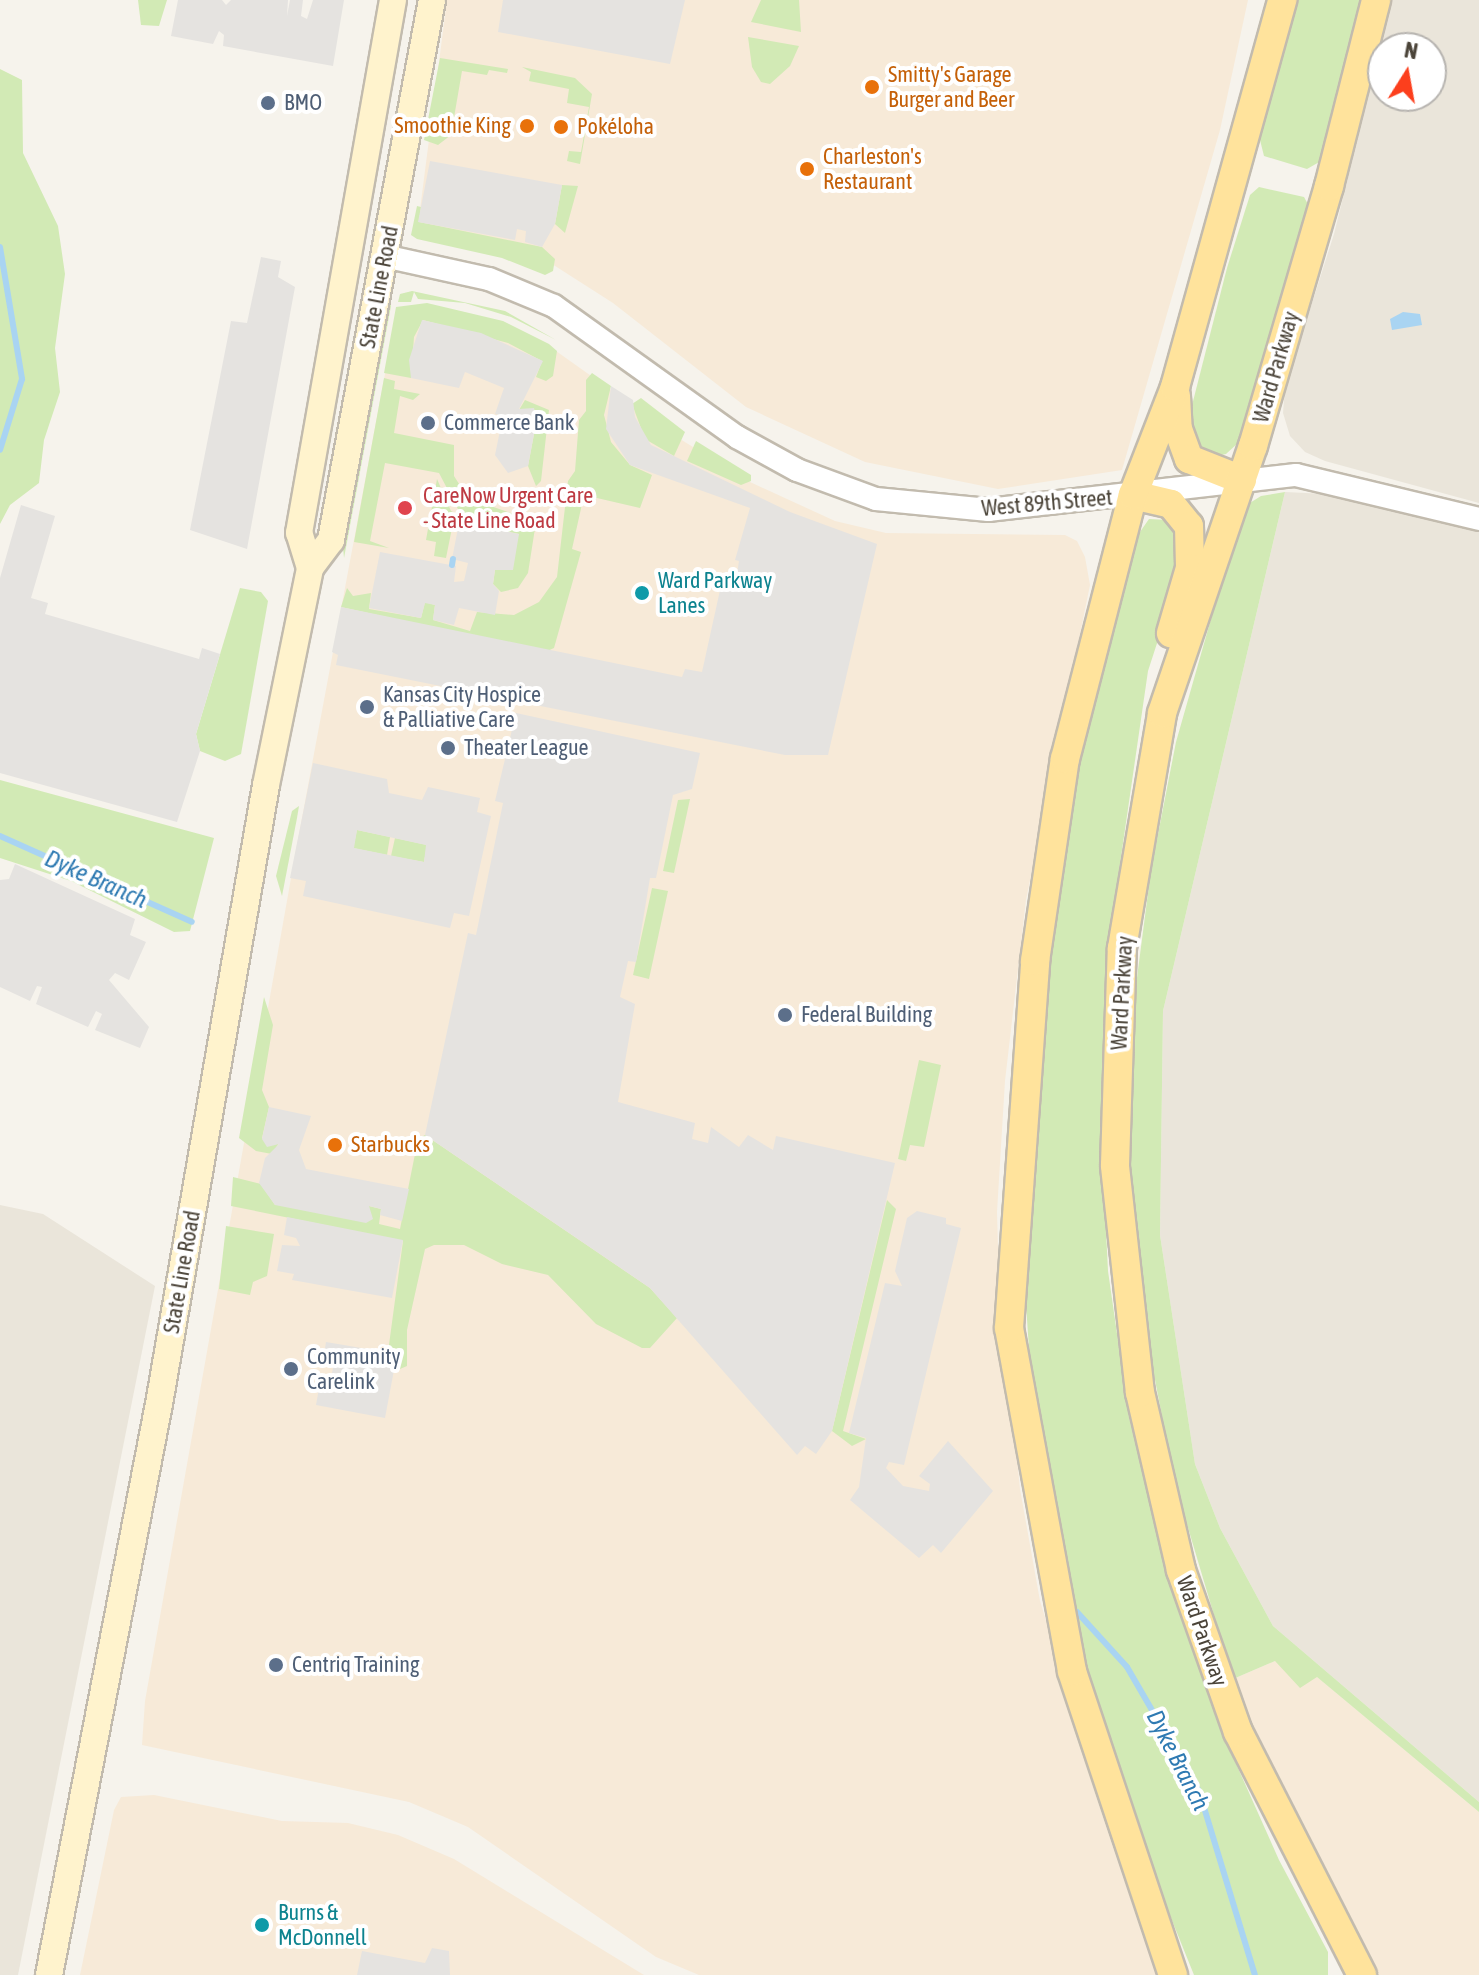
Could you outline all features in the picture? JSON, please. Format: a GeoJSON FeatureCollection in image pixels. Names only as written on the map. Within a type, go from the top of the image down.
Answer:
{"type":"FeatureCollection","features":[{"type":"Feature","properties":{"kind":"main road","name":"State Line Road"},"geometry":{"type":"LineString","coordinates":[[310,568],[299,533],[393,0]]}},
{"type":"Feature","properties":{"kind":"main road","name":"State Line Road"},"geometry":{"type":"LineString","coordinates":[[49,1975],[159,1404],[245,900],[310,568],[331,540],[432,0]]}},
{"type":"Feature","properties":{"kind":"main road"},"geometry":{"type":"LineString","coordinates":[[1173,1975],[1072,1671],[1009,1328],[1042,892],[1065,759],[1133,495],[1175,387],[1282,0]]}},
{"type":"Feature","properties":{"kind":"main road","name":"Ward Parkway"},"geometry":{"type":"LineString","coordinates":[[1362,1975],[1238,1732],[1181,1570],[1140,1393],[1115,1165],[1122,948],[1162,713],[1242,480],[1329,186],[1376,0]]}},
{"type":"Feature","properties":{"kind":"main road"},"geometry":{"type":"LineString","coordinates":[[1175,387],[1178,429],[1189,459],[1242,480]]}},
{"type":"Feature","properties":{"kind":"main road"},"geometry":{"type":"LineString","coordinates":[[1133,495],[1171,504],[1183,513],[1191,540],[1190,568],[1153,692],[1162,713]]}},
{"type":"Feature","properties":{"kind":"street","name":"West 89th Street"},"geometry":{"type":"LineString","coordinates":[[384,256],[489,279],[554,306],[737,437],[797,470],[876,499],[988,510],[1296,475],[1479,519]]}},
{"type":"Feature","properties":{"kind":"shaded area"},"geometry":{"type":"Polygon","coordinates":[[[178,0],[222,0],[226,5],[231,0],[288,0],[287,16],[290,0],[303,0],[301,16],[307,19],[313,0],[344,0],[333,66],[223,46],[224,35],[219,31],[213,44],[171,36],[178,0]]]}},
{"type":"Feature","properties":{"kind":"shaded area"},"geometry":{"type":"Polygon","coordinates":[[[447,0],[1248,0],[1220,130],[1122,470],[998,489],[865,462],[746,407],[613,303],[552,264],[418,225],[447,0]]]}},
{"type":"Feature","properties":{"kind":"shaded area"},"geometry":{"type":"Polygon","coordinates":[[[503,0],[685,0],[670,64],[498,32],[503,0]]]}},
{"type":"Feature","properties":{"kind":"shaded area"},"geometry":{"type":"Polygon","coordinates":[[[1392,0],[1479,0],[1479,503],[1325,461],[1305,452],[1290,436],[1283,413],[1285,388],[1334,234],[1367,101],[1367,112],[1447,112],[1447,32],[1384,32],[1392,0]]]}},
{"type":"Feature","properties":{"kind":"shaded area"},"geometry":{"type":"Polygon","coordinates":[[[430,161],[562,185],[555,224],[542,247],[525,242],[526,231],[517,229],[515,240],[418,222],[430,161]]]}},
{"type":"Feature","properties":{"kind":"shaded area"},"geometry":{"type":"Polygon","coordinates":[[[261,257],[281,261],[278,277],[295,287],[247,549],[190,530],[231,321],[247,323],[261,257]]]}},
{"type":"Feature","properties":{"kind":"shaded area"},"geometry":{"type":"Polygon","coordinates":[[[418,306],[556,351],[680,439],[750,482],[835,521],[886,533],[1065,535],[1077,541],[1085,557],[1090,585],[1026,900],[1005,1081],[997,1212],[999,1282],[1020,1489],[1040,1601],[1125,1878],[1165,1975],[699,1975],[656,1957],[468,1827],[409,1802],[142,1745],[145,1701],[296,850],[396,315],[400,309],[418,306]]]}},
{"type":"Feature","properties":{"kind":"shaded area"},"geometry":{"type":"Polygon","coordinates":[[[422,320],[481,333],[543,361],[519,409],[534,408],[537,418],[528,466],[508,473],[495,455],[503,416],[495,414],[504,388],[465,372],[459,388],[411,378],[409,360],[422,320]]]}},
{"type":"Feature","properties":{"kind":"shaded area"},"geometry":{"type":"Polygon","coordinates":[[[611,386],[633,400],[635,417],[651,445],[790,512],[877,544],[828,755],[785,755],[336,665],[338,655],[332,652],[341,607],[682,677],[685,669],[702,672],[724,572],[737,574],[739,561],[735,560],[750,508],[630,465],[606,429],[611,386]]]}},
{"type":"Feature","properties":{"kind":"shaded area"},"geometry":{"type":"Polygon","coordinates":[[[1285,492],[1326,494],[1479,532],[1479,1802],[1273,1626],[1220,1528],[1195,1464],[1160,1235],[1163,1011],[1285,492]]]}},
{"type":"Feature","properties":{"kind":"shaded area"},"geometry":{"type":"Polygon","coordinates":[[[21,505],[55,516],[31,598],[48,603],[45,614],[199,659],[202,648],[220,654],[196,734],[200,751],[177,822],[0,773],[0,578],[21,505]]]}},
{"type":"Feature","properties":{"kind":"shaded area"},"geometry":{"type":"Polygon","coordinates":[[[478,516],[504,521],[504,531],[519,534],[513,570],[495,570],[493,584],[499,591],[495,615],[459,608],[454,625],[433,620],[435,605],[425,603],[421,618],[369,608],[380,552],[456,566],[454,582],[464,581],[468,563],[452,559],[459,523],[474,526],[478,516]]]}},
{"type":"Feature","properties":{"kind":"shaded area"},"geometry":{"type":"Polygon","coordinates":[[[516,713],[700,753],[692,789],[673,795],[656,878],[650,878],[636,962],[628,961],[620,997],[635,1004],[618,1102],[695,1123],[692,1139],[708,1143],[711,1127],[739,1147],[748,1135],[773,1150],[776,1136],[895,1163],[832,1431],[816,1454],[805,1446],[797,1455],[650,1288],[425,1135],[468,933],[476,935],[503,803],[495,801],[516,713]]]}},
{"type":"Feature","properties":{"kind":"shaded area"},"geometry":{"type":"Polygon","coordinates":[[[313,763],[387,779],[389,793],[422,800],[428,787],[480,798],[477,812],[491,816],[469,916],[454,913],[450,928],[303,896],[306,881],[290,878],[313,763]],[[357,830],[354,848],[424,862],[426,845],[357,830]]]}},
{"type":"Feature","properties":{"kind":"shaded area"},"geometry":{"type":"Polygon","coordinates":[[[15,864],[135,919],[130,935],[146,942],[129,980],[115,973],[109,980],[149,1027],[140,1048],[95,1030],[102,1014],[96,1011],[88,1027],[36,1004],[42,987],[37,986],[30,1001],[0,987],[0,880],[9,879],[15,864]]]}},
{"type":"Feature","properties":{"kind":"shaded area"},"geometry":{"type":"Polygon","coordinates":[[[269,1107],[311,1116],[299,1150],[306,1169],[409,1189],[402,1221],[380,1215],[381,1209],[369,1206],[373,1219],[366,1223],[275,1205],[259,1183],[265,1158],[279,1144],[267,1147],[262,1139],[269,1107]]]}},
{"type":"Feature","properties":{"kind":"shaded area"},"geometry":{"type":"Polygon","coordinates":[[[0,1205],[43,1214],[155,1286],[18,1975],[0,1975],[0,1205]]]}},
{"type":"Feature","properties":{"kind":"shaded area"},"geometry":{"type":"Polygon","coordinates":[[[917,1211],[946,1218],[946,1224],[961,1228],[904,1465],[889,1462],[886,1468],[903,1486],[929,1491],[930,1484],[919,1476],[948,1441],[993,1491],[941,1553],[933,1545],[919,1558],[850,1500],[859,1487],[866,1438],[849,1433],[885,1283],[902,1286],[895,1271],[907,1218],[917,1211]]]}},
{"type":"Feature","properties":{"kind":"shaded area"},"geometry":{"type":"Polygon","coordinates":[[[287,1217],[403,1240],[392,1298],[292,1280],[294,1274],[277,1271],[282,1245],[300,1246],[296,1238],[284,1235],[287,1217]]]}},
{"type":"Feature","properties":{"kind":"shaded area"},"geometry":{"type":"Polygon","coordinates":[[[326,1342],[397,1354],[385,1418],[316,1405],[321,1377],[331,1378],[334,1363],[323,1360],[326,1342]]]}},
{"type":"Feature","properties":{"kind":"shaded area"},"geometry":{"type":"Polygon","coordinates":[[[1275,1661],[1316,1676],[1479,1812],[1479,1975],[1376,1975],[1286,1801],[1233,1679],[1275,1661]]]}},
{"type":"Feature","properties":{"kind":"shaded area"},"geometry":{"type":"Polygon","coordinates":[[[154,1795],[282,1821],[348,1823],[398,1835],[454,1859],[644,1975],[80,1975],[114,1810],[121,1797],[154,1795]]]}},
{"type":"Feature","properties":{"kind":"shaded area"},"geometry":{"type":"Polygon","coordinates":[[[432,1948],[449,1951],[450,1975],[357,1975],[362,1951],[425,1963],[432,1948]]]}},
{"type":"Feature","properties":{"kind":"green space"},"geometry":{"type":"Polygon","coordinates":[[[138,0],[167,0],[159,26],[141,25],[138,0]]]}},
{"type":"Feature","properties":{"kind":"green space"},"geometry":{"type":"Polygon","coordinates":[[[761,0],[799,0],[801,32],[751,22],[761,0]]]}},
{"type":"Feature","properties":{"kind":"green space"},"geometry":{"type":"Polygon","coordinates":[[[1295,0],[1364,0],[1328,144],[1321,161],[1307,169],[1264,156],[1260,140],[1295,0]]]}},
{"type":"Feature","properties":{"kind":"green space"},"geometry":{"type":"Polygon","coordinates":[[[748,37],[799,46],[790,66],[770,84],[761,82],[752,67],[748,37]]]}},
{"type":"Feature","properties":{"kind":"green space"},"geometry":{"type":"Polygon","coordinates":[[[440,58],[508,69],[507,73],[489,70],[487,75],[462,71],[451,135],[438,145],[424,140],[440,58]]]}},
{"type":"Feature","properties":{"kind":"green space"},"geometry":{"type":"Polygon","coordinates":[[[522,67],[575,78],[592,94],[580,164],[567,161],[569,151],[581,152],[589,107],[567,103],[569,89],[529,81],[531,72],[522,67]]]}},
{"type":"Feature","properties":{"kind":"green space"},"geometry":{"type":"Polygon","coordinates":[[[0,69],[22,80],[23,153],[58,226],[65,274],[55,348],[60,392],[44,440],[39,483],[10,505],[0,524],[0,69]]]}},
{"type":"Feature","properties":{"kind":"green space"},"geometry":{"type":"Polygon","coordinates":[[[562,185],[578,186],[565,233],[555,224],[562,185]]]}},
{"type":"Feature","properties":{"kind":"green space"},"geometry":{"type":"Polygon","coordinates":[[[1259,187],[1304,197],[1310,208],[1238,443],[1226,454],[1212,457],[1200,452],[1190,436],[1189,417],[1227,268],[1250,195],[1259,187]]]}},
{"type":"Feature","properties":{"kind":"green space"},"geometry":{"type":"Polygon","coordinates":[[[417,206],[421,207],[419,222],[542,247],[555,259],[553,271],[545,275],[502,258],[417,239],[411,235],[417,206]]]}},
{"type":"Feature","properties":{"kind":"green space"},"geometry":{"type":"Polygon","coordinates":[[[412,291],[505,311],[556,340],[511,317],[465,303],[418,299],[414,292],[411,302],[398,302],[400,294],[412,291]]]}},
{"type":"Feature","properties":{"kind":"green space"},"geometry":{"type":"Polygon","coordinates":[[[390,302],[391,306],[344,558],[343,547],[390,302]]]}},
{"type":"Feature","properties":{"kind":"green space"},"geometry":{"type":"Polygon","coordinates":[[[427,303],[503,321],[549,344],[557,351],[553,376],[546,381],[536,377],[542,361],[508,343],[423,320],[414,337],[411,378],[384,373],[396,307],[427,303]]]}},
{"type":"Feature","properties":{"kind":"green space"},"geometry":{"type":"Polygon","coordinates":[[[592,373],[611,386],[604,415],[611,442],[630,465],[652,475],[640,508],[584,495],[572,549],[581,552],[554,648],[545,652],[341,607],[347,588],[353,596],[371,593],[369,609],[421,618],[425,602],[435,605],[433,620],[470,631],[477,612],[514,615],[539,602],[557,577],[568,481],[575,471],[579,420],[586,411],[586,380],[592,373]]]}},
{"type":"Feature","properties":{"kind":"green space"},"geometry":{"type":"Polygon","coordinates":[[[384,378],[395,381],[394,389],[420,394],[413,400],[400,396],[394,433],[454,445],[454,476],[468,498],[536,522],[528,573],[518,588],[501,592],[493,584],[495,570],[519,534],[504,531],[503,521],[460,513],[439,473],[385,463],[370,541],[389,548],[354,542],[384,378]]]}},
{"type":"Feature","properties":{"kind":"green space"},"geometry":{"type":"Polygon","coordinates":[[[641,398],[685,432],[674,456],[645,439],[632,404],[641,398]]]}},
{"type":"Feature","properties":{"kind":"green space"},"geometry":{"type":"Polygon","coordinates":[[[525,400],[549,410],[541,481],[536,486],[528,466],[537,418],[519,410],[525,400]]]}},
{"type":"Feature","properties":{"kind":"green space"},"geometry":{"type":"Polygon","coordinates":[[[696,441],[751,475],[751,481],[741,485],[687,461],[696,441]]]}},
{"type":"Feature","properties":{"kind":"green space"},"geometry":{"type":"Polygon","coordinates":[[[437,479],[451,511],[476,524],[453,523],[446,558],[434,556],[436,542],[426,540],[437,479]]]}},
{"type":"Feature","properties":{"kind":"green space"},"geometry":{"type":"Polygon","coordinates":[[[1285,492],[1163,1011],[1160,1235],[1195,1464],[1220,1528],[1273,1626],[1479,1802],[1479,1812],[1317,1677],[1300,1688],[1275,1661],[1233,1679],[1175,1484],[1146,1333],[1130,1176],[1132,1016],[1151,870],[1176,742],[1236,531],[1245,506],[1261,496],[1285,492]]]}},
{"type":"Feature","properties":{"kind":"green space"},"geometry":{"type":"Polygon","coordinates":[[[1149,519],[1168,520],[1179,528],[1184,560],[1148,671],[1112,919],[1102,1151],[1108,1271],[1129,1417],[1172,1589],[1229,1748],[1279,1860],[1328,1952],[1328,1975],[1194,1975],[1142,1846],[1079,1643],[1031,1378],[1025,1290],[1044,1003],[1059,878],[1079,750],[1133,542],[1149,519]]]}},
{"type":"Feature","properties":{"kind":"green space"},"geometry":{"type":"Polygon","coordinates":[[[240,588],[261,592],[268,601],[241,754],[225,761],[200,751],[196,734],[240,588]]]}},
{"type":"Feature","properties":{"kind":"green space"},"geometry":{"type":"Polygon","coordinates":[[[0,780],[214,838],[190,931],[174,932],[71,881],[0,858],[0,780]]]}},
{"type":"Feature","properties":{"kind":"green space"},"geometry":{"type":"Polygon","coordinates":[[[690,799],[674,873],[663,871],[678,800],[690,799]]]}},
{"type":"Feature","properties":{"kind":"green space"},"geometry":{"type":"Polygon","coordinates":[[[299,806],[282,896],[276,876],[292,811],[299,806]]]}},
{"type":"Feature","properties":{"kind":"green space"},"geometry":{"type":"Polygon","coordinates":[[[357,830],[390,837],[387,855],[353,848],[357,830]]]}},
{"type":"Feature","properties":{"kind":"green space"},"geometry":{"type":"Polygon","coordinates":[[[395,838],[427,845],[424,862],[391,856],[395,838]]]}},
{"type":"Feature","properties":{"kind":"green space"},"geometry":{"type":"Polygon","coordinates":[[[652,888],[668,891],[649,979],[633,975],[652,888]]]}},
{"type":"Feature","properties":{"kind":"green space"},"geometry":{"type":"Polygon","coordinates":[[[264,997],[273,1025],[262,1090],[269,1107],[262,1138],[279,1143],[272,1154],[256,1151],[239,1138],[264,997]]]}},
{"type":"Feature","properties":{"kind":"green space"},"geometry":{"type":"Polygon","coordinates":[[[919,1060],[941,1065],[924,1147],[910,1145],[906,1161],[898,1159],[919,1060]]]}},
{"type":"Feature","properties":{"kind":"green space"},"geometry":{"type":"Polygon","coordinates":[[[425,1135],[650,1288],[677,1318],[650,1348],[642,1348],[596,1324],[548,1275],[502,1264],[464,1245],[434,1245],[425,1249],[407,1330],[407,1366],[400,1369],[395,1367],[397,1354],[388,1352],[403,1241],[231,1206],[233,1177],[261,1184],[275,1205],[369,1206],[381,1209],[379,1224],[400,1229],[418,1139],[425,1135]]]}},
{"type":"Feature","properties":{"kind":"green space"},"geometry":{"type":"Polygon","coordinates":[[[887,1200],[896,1209],[843,1431],[866,1439],[852,1446],[832,1431],[887,1200]]]}},
{"type":"Feature","properties":{"kind":"green space"},"geometry":{"type":"Polygon","coordinates":[[[226,1226],[274,1234],[267,1276],[253,1282],[250,1295],[219,1289],[226,1226]]]}},
{"type":"Feature","properties":{"kind":"water"},"geometry":{"type":"Polygon","coordinates":[[[1403,312],[1420,314],[1422,325],[1392,330],[1390,319],[1403,312]]]}},
{"type":"Feature","properties":{"kind":"waterway","name":"Dyke Branch"},"geometry":{"type":"LineString","coordinates":[[0,247],[22,379],[0,450]]}},
{"type":"Feature","properties":{"kind":"waterway"},"geometry":{"type":"LineString","coordinates":[[452,565],[453,559]]}},
{"type":"Feature","properties":{"kind":"waterway","name":"Dyke Branch"},"geometry":{"type":"LineString","coordinates":[[0,836],[192,922]]}},
{"type":"Feature","properties":{"kind":"waterway","name":"Dyke Branch"},"geometry":{"type":"LineString","coordinates":[[1077,1612],[1127,1667],[1199,1791],[1255,1975]]}},
{"type":"Feature","properties":{"kind":"place","name":"Smitty's Garage Burger and Beer"},"geometry":{"type":"Point","coordinates":[872,87]}},
{"type":"Feature","properties":{"kind":"place","name":"BMO"},"geometry":{"type":"Point","coordinates":[268,103]}},
{"type":"Feature","properties":{"kind":"place","name":"Smoothie King"},"geometry":{"type":"Point","coordinates":[527,126]}},
{"type":"Feature","properties":{"kind":"place","name":"Pokéloha"},"geometry":{"type":"Point","coordinates":[561,127]}},
{"type":"Feature","properties":{"kind":"place","name":"Charleston's Restaurant"},"geometry":{"type":"Point","coordinates":[807,169]}},
{"type":"Feature","properties":{"kind":"place","name":"Commerce Bank"},"geometry":{"type":"Point","coordinates":[428,423]}},
{"type":"Feature","properties":{"kind":"place","name":"CareNow Urgent Care - State Line Road"},"geometry":{"type":"Point","coordinates":[405,508]}},
{"type":"Feature","properties":{"kind":"place","name":"Ward Parkway Lanes"},"geometry":{"type":"Point","coordinates":[642,593]}},
{"type":"Feature","properties":{"kind":"place","name":"Kansas City Hospice & Palliative Care"},"geometry":{"type":"Point","coordinates":[367,707]}},
{"type":"Feature","properties":{"kind":"place","name":"Theater League"},"geometry":{"type":"Point","coordinates":[448,748]}},
{"type":"Feature","properties":{"kind":"place","name":"Federal Building"},"geometry":{"type":"Point","coordinates":[785,1015]}},
{"type":"Feature","properties":{"kind":"place","name":"Starbucks"},"geometry":{"type":"Point","coordinates":[335,1145]}},
{"type":"Feature","properties":{"kind":"place","name":"Community Carelink"},"geometry":{"type":"Point","coordinates":[291,1369]}},
{"type":"Feature","properties":{"kind":"place","name":"Centriq Training"},"geometry":{"type":"Point","coordinates":[276,1665]}},
{"type":"Feature","properties":{"kind":"place","name":"Burns & McDonnell"},"geometry":{"type":"Point","coordinates":[262,1925]}}]}
